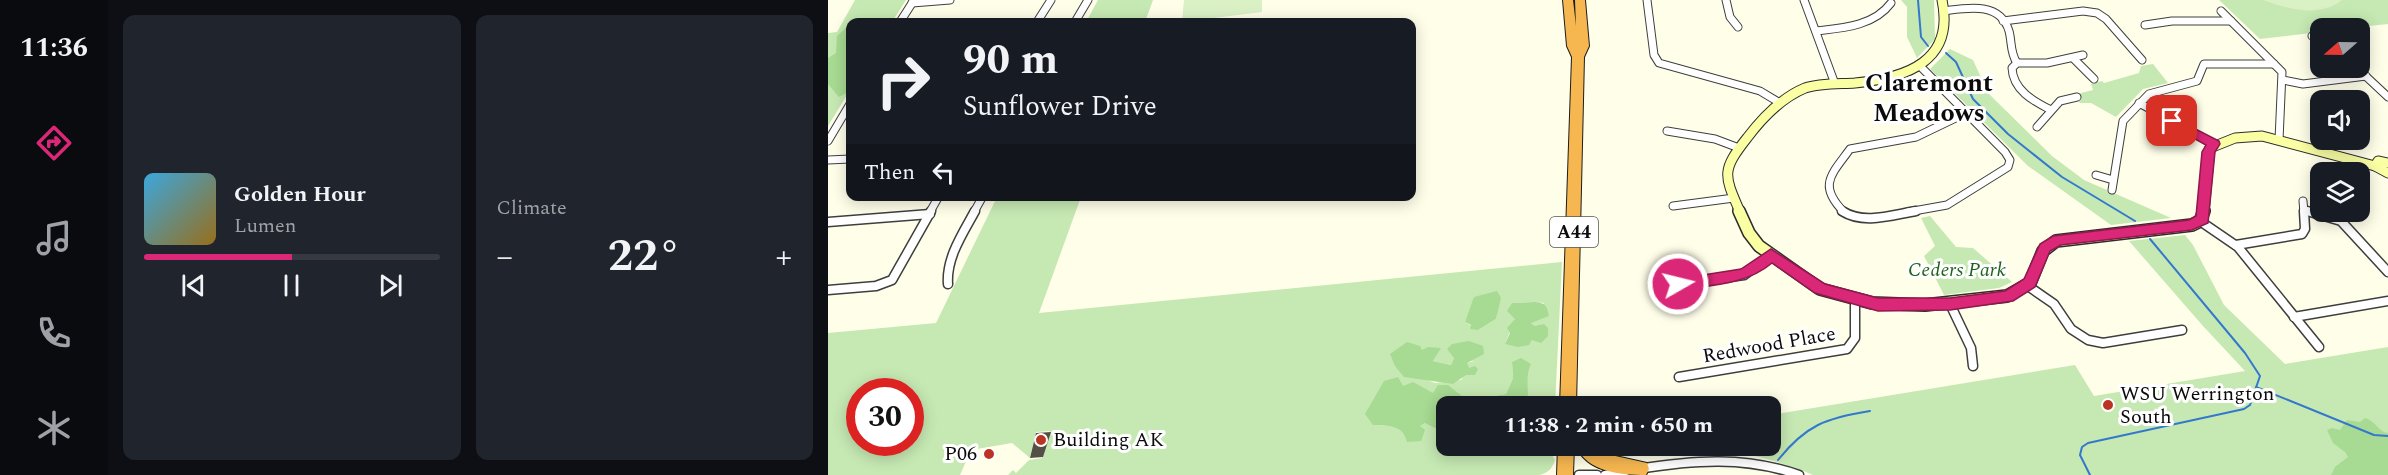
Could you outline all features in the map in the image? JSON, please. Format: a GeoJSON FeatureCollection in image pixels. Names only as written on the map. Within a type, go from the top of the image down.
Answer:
{"type":"FeatureCollection","features":[{"type":"Feature","properties":{"kind":"highway","name":"A44"},"geometry":{"type":"LineString","coordinates":[[1568,0],[1573,46],[1578,57]]}},
{"type":"Feature","properties":{"kind":"highway","name":"A44"},"geometry":{"type":"LineString","coordinates":[[1569,396],[1578,57],[1583,46],[1580,0]]}},
{"type":"Feature","properties":{"kind":"highway"},"geometry":{"type":"LineString","coordinates":[[1565,475],[1566,456]]}},
{"type":"Feature","properties":{"kind":"highway"},"geometry":{"type":"LineString","coordinates":[[1589,456],[1599,461],[1623,463],[1635,472]]}},
{"type":"Feature","properties":{"kind":"street"},"geometry":{"type":"LineString","coordinates":[[902,18],[913,1],[950,0]]}},
{"type":"Feature","properties":{"kind":"street"},"geometry":{"type":"LineString","coordinates":[[1040,18],[1051,0]]}},
{"type":"Feature","properties":{"kind":"street"},"geometry":{"type":"LineString","coordinates":[[1077,18],[1088,0]]}},
{"type":"Feature","properties":{"kind":"street"},"geometry":{"type":"LineString","coordinates":[[1647,0],[1654,55],[1660,64],[1760,91],[1780,103]]}},
{"type":"Feature","properties":{"kind":"street"},"geometry":{"type":"LineString","coordinates":[[1726,0],[1730,17],[1738,27]]}},
{"type":"Feature","properties":{"kind":"street"},"geometry":{"type":"LineString","coordinates":[[1804,0],[1835,84]]}},
{"type":"Feature","properties":{"kind":"street"},"geometry":{"type":"LineString","coordinates":[[1816,31],[1858,25],[1888,9],[1891,3]]}},
{"type":"Feature","properties":{"kind":"street"},"geometry":{"type":"LineString","coordinates":[[2017,63],[2012,55],[2009,30],[1996,12],[1984,7],[1942,5],[1944,32],[1942,44],[1920,66],[1892,78],[1808,88],[1780,103],[1750,132],[1727,167],[1734,198],[1753,240],[1820,289],[1886,305],[1950,304],[2007,296],[2028,286],[2045,248],[2058,240],[2192,225],[2200,221],[2204,215],[2208,152],[2214,144],[2253,135],[2375,166],[2388,173]]}},
{"type":"Feature","properties":{"kind":"street"},"geometry":{"type":"LineString","coordinates":[[2003,21],[2092,11],[2106,18],[2120,38],[2142,60]]}},
{"type":"Feature","properties":{"kind":"street"},"geometry":{"type":"LineString","coordinates":[[2221,11],[2282,72],[2279,140]]}},
{"type":"Feature","properties":{"kind":"street"},"geometry":{"type":"LineString","coordinates":[[2148,17],[2154,23]]}},
{"type":"Feature","properties":{"kind":"street"},"geometry":{"type":"LineString","coordinates":[[2145,25],[2172,21],[2231,21]]}},
{"type":"Feature","properties":{"kind":"street"},"geometry":{"type":"LineString","coordinates":[[2017,63],[2047,63],[2083,55]]}},
{"type":"Feature","properties":{"kind":"street"},"geometry":{"type":"LineString","coordinates":[[2073,58],[2094,79]]}},
{"type":"Feature","properties":{"kind":"street"},"geometry":{"type":"LineString","coordinates":[[2017,63],[2012,70],[2016,83],[2033,101],[2051,110]]}},
{"type":"Feature","properties":{"kind":"street"},"geometry":{"type":"LineString","coordinates":[[2112,189],[2122,121],[2149,94],[2197,81],[2204,64],[2274,64]]}},
{"type":"Feature","properties":{"kind":"street"},"geometry":{"type":"LineString","coordinates":[[1920,66],[1966,113],[2008,156],[2010,164],[2005,170],[1952,203],[1941,207],[1871,219],[1850,215],[1839,208],[1828,187],[1828,180],[1850,149],[1916,137],[1966,113]]}},
{"type":"Feature","properties":{"kind":"street"},"geometry":{"type":"LineString","coordinates":[[2283,80],[2303,84],[2350,78]]}},
{"type":"Feature","properties":{"kind":"street"},"geometry":{"type":"LineString","coordinates":[[2368,78],[2388,97]]}},
{"type":"Feature","properties":{"kind":"street"},"geometry":{"type":"LineString","coordinates":[[2037,127],[2060,101],[2077,97]]}},
{"type":"Feature","properties":{"kind":"street"},"geometry":{"type":"LineString","coordinates":[[2139,103],[2214,144]]}},
{"type":"Feature","properties":{"kind":"street"},"geometry":{"type":"LineString","coordinates":[[828,141],[846,111]]}},
{"type":"Feature","properties":{"kind":"street"},"geometry":{"type":"LineString","coordinates":[[1668,131],[1715,139],[1739,148]]}},
{"type":"Feature","properties":{"kind":"street"},"geometry":{"type":"LineString","coordinates":[[828,160],[846,159]]}},
{"type":"Feature","properties":{"kind":"street"},"geometry":{"type":"LineString","coordinates":[[2375,166],[2378,161],[2388,163]]}},
{"type":"Feature","properties":{"kind":"street"},"geometry":{"type":"LineString","coordinates":[[2096,175],[2113,180]]}},
{"type":"Feature","properties":{"kind":"street"},"geometry":{"type":"LineString","coordinates":[[1673,206],[1734,198]]}},
{"type":"Feature","properties":{"kind":"street"},"geometry":{"type":"LineString","coordinates":[[828,290],[876,286],[892,280],[936,201]]}},
{"type":"Feature","properties":{"kind":"street"},"geometry":{"type":"LineString","coordinates":[[948,284],[946,277],[952,260],[981,201]]}},
{"type":"Feature","properties":{"kind":"street"},"geometry":{"type":"LineString","coordinates":[[2236,245],[2302,234],[2305,229],[2303,201]]}},
{"type":"Feature","properties":{"kind":"street"},"geometry":{"type":"LineString","coordinates":[[2305,210],[2341,221],[2388,272]]}},
{"type":"Feature","properties":{"kind":"street"},"geometry":{"type":"LineString","coordinates":[[828,222],[930,214]]}},
{"type":"Feature","properties":{"kind":"street"},"geometry":{"type":"LineString","coordinates":[[2200,221],[2236,245],[2319,347]]}},
{"type":"Feature","properties":{"kind":"street"},"geometry":{"type":"LineString","coordinates":[[1678,284],[1744,275],[1771,255]]}},
{"type":"Feature","properties":{"kind":"street"},"geometry":{"type":"LineString","coordinates":[[2028,286],[2054,304],[2072,329],[2088,340],[2103,343],[2182,330]]}},
{"type":"Feature","properties":{"kind":"street","name":"Redwood Place"},"geometry":{"type":"LineString","coordinates":[[1679,376],[1847,349],[1855,338],[1855,299]]}},
{"type":"Feature","properties":{"kind":"street"},"geometry":{"type":"LineString","coordinates":[[2294,317],[2388,301]]}},
{"type":"Feature","properties":{"kind":"street"},"geometry":{"type":"LineString","coordinates":[[1950,304],[1971,348],[1973,366]]}},
{"type":"Feature","properties":{"kind":"street"},"geometry":{"type":"LineString","coordinates":[[1605,475],[1722,459],[1766,464],[1799,475]]}},
{"type":"Feature","properties":{"kind":"street"},"geometry":{"type":"LineString","coordinates":[[1579,475],[1597,475]]}},
{"type":"Feature","properties":{"kind":"green space"},"geometry":{"type":"Polygon","coordinates":[[[855,0],[906,0],[895,18],[846,18],[846,97],[828,126],[828,33],[837,32],[855,0]]]}},
{"type":"Feature","properties":{"kind":"green space"},"geometry":{"type":"Polygon","coordinates":[[[1098,0],[1153,0],[1146,18],[1088,18],[1098,0]]]}},
{"type":"Feature","properties":{"kind":"green space"},"geometry":{"type":"Polygon","coordinates":[[[1184,0],[1262,0],[1262,12],[1214,18],[1182,18],[1184,0]]]}},
{"type":"Feature","properties":{"kind":"green space"},"geometry":{"type":"Polygon","coordinates":[[[1901,0],[1934,0],[1935,39],[1917,58],[1907,37],[1907,7],[1901,0]]]}},
{"type":"Feature","properties":{"kind":"green space"},"geometry":{"type":"Polygon","coordinates":[[[2219,0],[2388,0],[2388,24],[2370,26],[2370,18],[2310,18],[2310,33],[2260,39],[2219,0]]]}},
{"type":"Feature","properties":{"kind":"green space"},"geometry":{"type":"Polygon","coordinates":[[[2263,0],[2342,0],[2323,9],[2303,10],[2263,0]]]}},
{"type":"Feature","properties":{"kind":"green space"},"geometry":{"type":"Polygon","coordinates":[[[846,28],[846,93],[839,97],[828,84],[828,58],[836,53],[837,36],[846,28]]]}},
{"type":"Feature","properties":{"kind":"green space"},"geometry":{"type":"Polygon","coordinates":[[[1950,49],[1973,60],[1988,93],[2052,156],[2084,180],[2171,218],[2111,225],[2028,166],[1930,69],[1950,49]]]}},
{"type":"Feature","properties":{"kind":"green space"},"geometry":{"type":"Polygon","coordinates":[[[2153,64],[2168,83],[2143,89],[2116,117],[2091,103],[2080,103],[2073,95],[2093,90],[2091,84],[2102,81],[2104,83],[2139,73],[2141,66],[2153,64]]]}},
{"type":"Feature","properties":{"kind":"green space"},"geometry":{"type":"Polygon","coordinates":[[[995,201],[1080,201],[1039,313],[1562,262],[1555,396],[1525,396],[1526,375],[1512,363],[1513,378],[1506,394],[1463,396],[1449,385],[1373,425],[1396,426],[1405,434],[1425,423],[1436,423],[1436,456],[1553,456],[1555,460],[1552,466],[1539,475],[1008,475],[1013,470],[1016,473],[1029,460],[1042,458],[1050,431],[1036,432],[1030,458],[1012,443],[971,450],[960,475],[828,475],[828,333],[936,323],[995,201]],[[1512,303],[1515,319],[1505,344],[1535,326],[1530,322],[1544,303],[1512,303]],[[1470,311],[1465,322],[1478,330],[1496,319],[1497,313],[1470,311]],[[1440,349],[1420,377],[1435,383],[1461,380],[1468,368],[1466,363],[1474,361],[1454,358],[1451,365],[1433,361],[1440,349]]]}},
{"type":"Feature","properties":{"kind":"green space","name":"Ceders Park"},"geometry":{"type":"Polygon","coordinates":[[[1930,216],[1956,247],[1973,248],[2012,282],[1999,288],[1944,295],[1924,256],[1935,246],[1921,218],[1930,216]]]}},
{"type":"Feature","properties":{"kind":"green space","name":"WSU Werrington South"},"geometry":{"type":"Polygon","coordinates":[[[2185,235],[2193,245],[2224,305],[2285,364],[2388,347],[2388,475],[1813,475],[1756,456],[1781,456],[1781,413],[2075,365],[2094,396],[2245,371],[2129,241],[2185,235]]]}},
{"type":"Feature","properties":{"kind":"green space"},"geometry":{"type":"Polygon","coordinates":[[[1497,291],[1501,298],[1496,319],[1478,330],[1470,329],[1471,325],[1465,322],[1474,297],[1497,291]]]}},
{"type":"Feature","properties":{"kind":"green space"},"geometry":{"type":"Polygon","coordinates":[[[1535,302],[1545,306],[1549,316],[1531,323],[1535,326],[1544,324],[1548,328],[1548,336],[1541,343],[1532,340],[1529,345],[1518,347],[1505,344],[1510,333],[1507,328],[1515,319],[1507,311],[1512,303],[1535,302]]]}},
{"type":"Feature","properties":{"kind":"green space"},"geometry":{"type":"Polygon","coordinates":[[[1469,341],[1483,346],[1484,354],[1467,363],[1469,368],[1475,366],[1478,369],[1475,375],[1466,375],[1453,384],[1404,377],[1395,366],[1390,354],[1407,342],[1420,346],[1422,350],[1428,347],[1441,348],[1433,361],[1451,365],[1454,358],[1447,349],[1452,344],[1469,341]]]}},
{"type":"Feature","properties":{"kind":"green space"},"geometry":{"type":"Polygon","coordinates":[[[1521,358],[1531,364],[1528,375],[1528,396],[1493,396],[1506,394],[1513,378],[1512,362],[1521,358]]]}},
{"type":"Feature","properties":{"kind":"green space"},"geometry":{"type":"Polygon","coordinates":[[[1398,377],[1403,386],[1413,382],[1433,393],[1438,385],[1449,385],[1462,396],[1436,396],[1436,428],[1425,423],[1420,426],[1425,430],[1421,441],[1407,442],[1398,429],[1373,425],[1365,414],[1384,381],[1398,377]]]}},
{"type":"Feature","properties":{"kind":"green space"},"geometry":{"type":"Polygon","coordinates":[[[2365,418],[2388,433],[2388,475],[2331,475],[2335,467],[2348,457],[2333,443],[2327,430],[2332,428],[2340,430],[2347,420],[2360,422],[2365,418]]]}},
{"type":"Feature","properties":{"kind":"building","name":"Building AK"},"geometry":{"type":"Polygon","coordinates":[[[1051,432],[1043,457],[1030,458],[1036,433],[1051,432]]]}},
{"type":"Feature","properties":{"kind":"waterway"},"geometry":{"type":"LineString","coordinates":[[1918,0],[1921,37],[1928,46]]}},
{"type":"Feature","properties":{"kind":"waterway"},"geometry":{"type":"LineString","coordinates":[[1946,53],[1956,62],[1973,99],[2008,134],[2062,177],[2135,221]]}},
{"type":"Feature","properties":{"kind":"waterway"},"geometry":{"type":"LineString","coordinates":[[2150,239],[2245,353],[2260,376],[2256,387]]}},
{"type":"Feature","properties":{"kind":"waterway"},"geometry":{"type":"LineString","coordinates":[[2090,475],[2080,455],[2082,447],[2088,443],[2244,409],[2250,405],[2256,387]]}},
{"type":"Feature","properties":{"kind":"waterway"},"geometry":{"type":"LineString","coordinates":[[2256,387],[2374,435],[2388,436]]}},
{"type":"Feature","properties":{"kind":"waterway"},"geometry":{"type":"LineString","coordinates":[[1778,460],[1798,439],[1818,425],[1829,420],[1870,411]]}},
{"type":"Feature","properties":{"kind":"place","name":"WSU Werrington South"},"geometry":{"type":"Point","coordinates":[2108,405]}},
{"type":"Feature","properties":{"kind":"place","name":"Building AK"},"geometry":{"type":"Point","coordinates":[1041,440]}},
{"type":"Feature","properties":{"kind":"place","name":"P06"},"geometry":{"type":"Point","coordinates":[989,454]}},
{"type":"Feature","properties":{"kind":"district","name":"Claremont Meadows"},"geometry":{"type":"Point","coordinates":[1929,98]}},
{"type":"Feature","properties":{"kind":"route"},"geometry":{"type":"LineString","coordinates":[[1678,284],[1744,275],[1771,255],[1820,289],[1878,304],[1950,304],[2007,296],[2030,283],[2045,248],[2058,240],[2192,225],[2203,219],[2208,152],[2214,144],[2172,121]]}}]}
